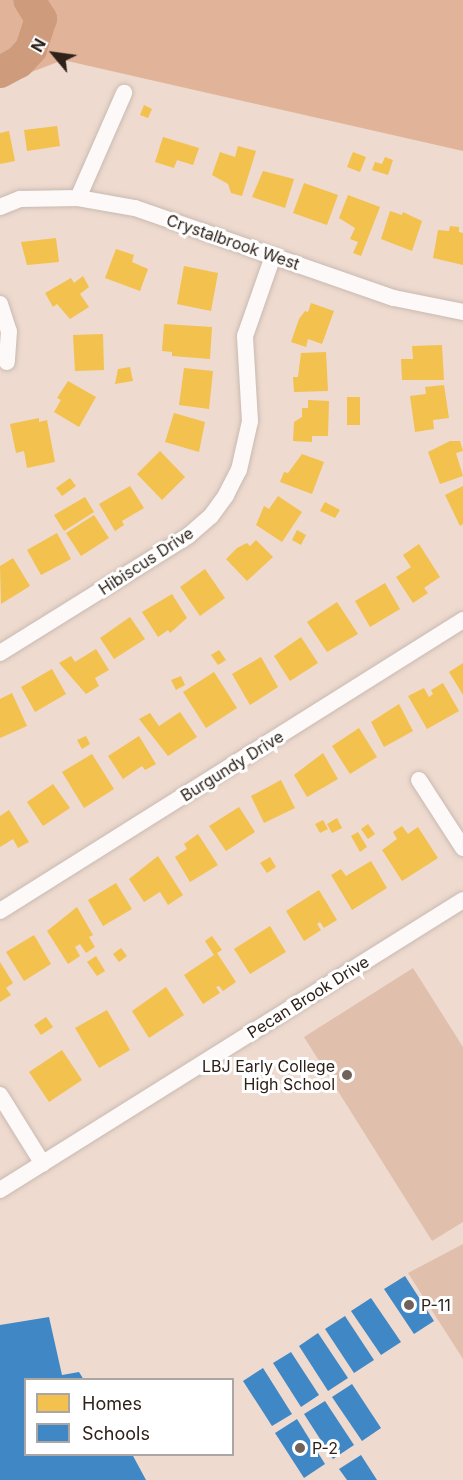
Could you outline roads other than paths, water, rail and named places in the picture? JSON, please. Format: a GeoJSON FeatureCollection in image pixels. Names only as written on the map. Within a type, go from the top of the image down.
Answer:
{"type":"FeatureCollection","features":[{"type":"Feature","properties":{"kind":"street"},"geometry":{"type":"LineString","coordinates":[[78,198],[124,93]]}},
{"type":"Feature","properties":{"kind":"street","name":"Crystalbrook West"},"geometry":{"type":"LineString","coordinates":[[0,207],[20,199],[78,198],[135,208],[394,298],[463,312]]}},
{"type":"Feature","properties":{"kind":"street","name":"Hibiscus Drive"},"geometry":{"type":"LineString","coordinates":[[0,653],[188,536],[211,516],[226,495],[239,470],[250,421],[246,328],[273,256]]}},
{"type":"Feature","properties":{"kind":"street"},"geometry":{"type":"LineString","coordinates":[[0,304],[9,331],[7,362]]}},
{"type":"Feature","properties":{"kind":"street","name":"Burgundy Drive"},"geometry":{"type":"LineString","coordinates":[[0,911],[463,620]]}},
{"type":"Feature","properties":{"kind":"street"},"geometry":{"type":"LineString","coordinates":[[419,780],[463,848]]}},
{"type":"Feature","properties":{"kind":"street","name":"Pecan Brook Drive"},"geometry":{"type":"LineString","coordinates":[[0,1190],[463,900]]}},
{"type":"Feature","properties":{"kind":"street"},"geometry":{"type":"LineString","coordinates":[[0,1095],[43,1164]]}},
{"type":"Feature","properties":{"kind":"waterway"},"geometry":{"type":"LineString","coordinates":[[0,72],[19,62],[31,49],[41,19],[29,0]]}},
{"type":"Feature","properties":{"kind":"place","name":"LBJ Early College High School"},"geometry":{"type":"Point","coordinates":[347,1075]}},
{"type":"Feature","properties":{"kind":"place","name":"P-11"},"geometry":{"type":"Point","coordinates":[409,1305]}},
{"type":"Feature","properties":{"kind":"place","name":"P-2"},"geometry":{"type":"Point","coordinates":[300,1448]}}]}
